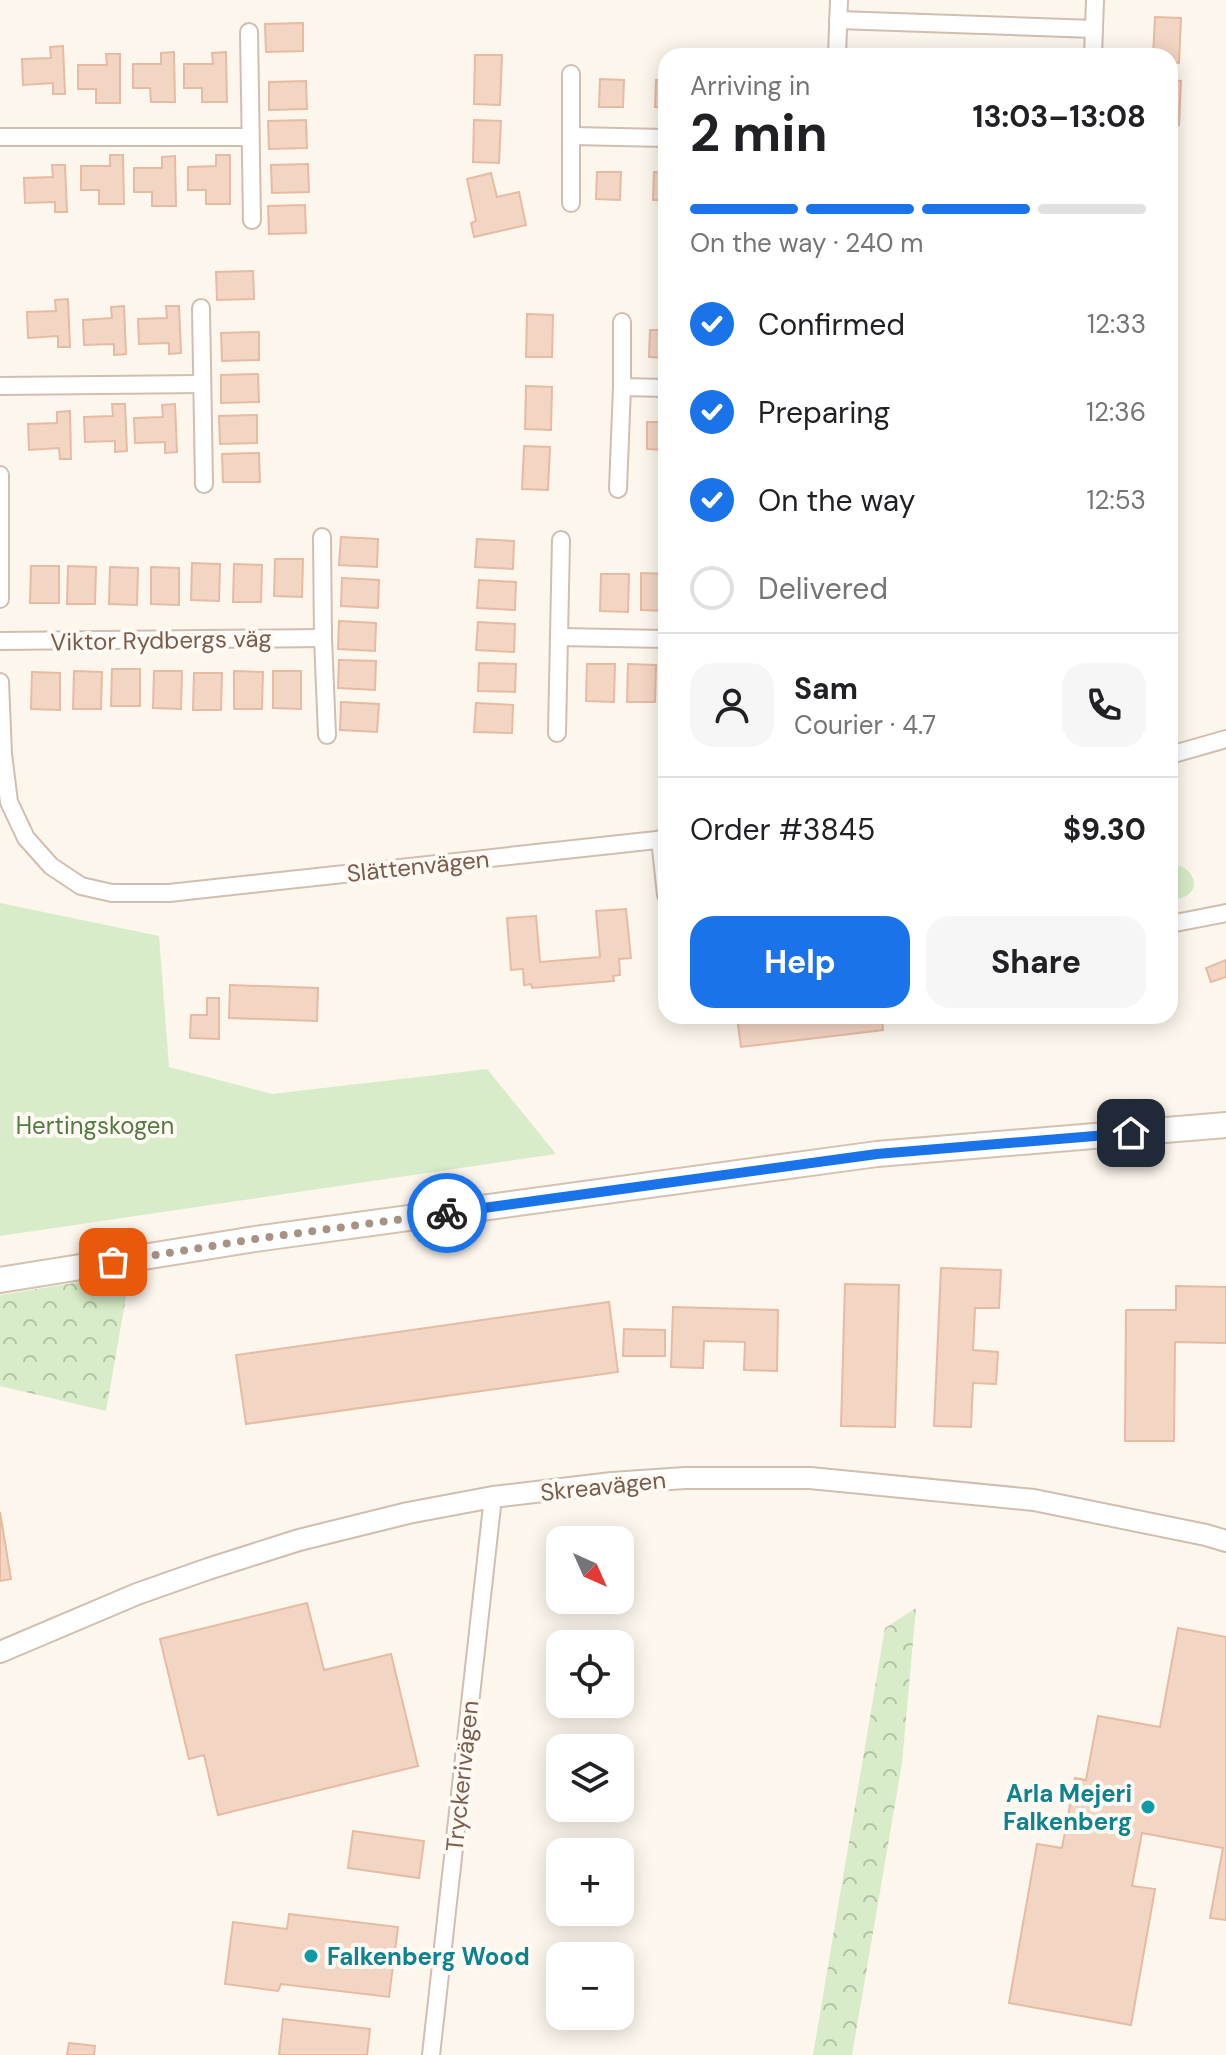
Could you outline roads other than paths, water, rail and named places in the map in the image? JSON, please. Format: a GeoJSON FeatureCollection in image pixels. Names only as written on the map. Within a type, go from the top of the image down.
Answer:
{"type":"FeatureCollection","features":[{"type":"Feature","properties":{"kind":"main road"},"geometry":{"type":"LineString","coordinates":[[0,1280],[255,1239],[877,1154],[1226,1125]]}},
{"type":"Feature","properties":{"kind":"street"},"geometry":{"type":"LineString","coordinates":[[837,48],[839,0]]}},
{"type":"Feature","properties":{"kind":"street"},"geometry":{"type":"LineString","coordinates":[[1093,48],[1095,0]]}},
{"type":"Feature","properties":{"kind":"street"},"geometry":{"type":"LineString","coordinates":[[838,20],[1094,29]]}},
{"type":"Feature","properties":{"kind":"street"},"geometry":{"type":"LineString","coordinates":[[249,32],[252,220]]}},
{"type":"Feature","properties":{"kind":"street"},"geometry":{"type":"LineString","coordinates":[[571,74],[571,203]]}},
{"type":"Feature","properties":{"kind":"street"},"geometry":{"type":"LineString","coordinates":[[572,136],[658,138]]}},
{"type":"Feature","properties":{"kind":"street"},"geometry":{"type":"LineString","coordinates":[[0,137],[250,137]]}},
{"type":"Feature","properties":{"kind":"street"},"geometry":{"type":"LineString","coordinates":[[201,308],[204,484]]}},
{"type":"Feature","properties":{"kind":"street"},"geometry":{"type":"LineString","coordinates":[[618,489],[622,322]]}},
{"type":"Feature","properties":{"kind":"street"},"geometry":{"type":"LineString","coordinates":[[0,386],[202,384]]}},
{"type":"Feature","properties":{"kind":"street"},"geometry":{"type":"LineString","coordinates":[[622,387],[658,388]]}},
{"type":"Feature","properties":{"kind":"street"},"geometry":{"type":"LineString","coordinates":[[0,475],[0,599]]}},
{"type":"Feature","properties":{"kind":"street"},"geometry":{"type":"LineString","coordinates":[[322,537],[327,735]]}},
{"type":"Feature","properties":{"kind":"street"},"geometry":{"type":"LineString","coordinates":[[557,733],[561,540]]}},
{"type":"Feature","properties":{"kind":"street"},"geometry":{"type":"LineString","coordinates":[[559,637],[658,639]]}},
{"type":"Feature","properties":{"kind":"street","name":"Viktor Rydbergs väg"},"geometry":{"type":"LineString","coordinates":[[0,641],[323,638]]}},
{"type":"Feature","properties":{"kind":"street","name":"Slättenvägen"},"geometry":{"type":"LineString","coordinates":[[0,682],[9,802],[26,838],[51,866],[81,886],[112,893],[169,893],[658,840]]}},
{"type":"Feature","properties":{"kind":"street"},"geometry":{"type":"LineString","coordinates":[[1178,753],[1226,739]]}},
{"type":"Feature","properties":{"kind":"street"},"geometry":{"type":"LineString","coordinates":[[1178,922],[1226,913]]}},
{"type":"Feature","properties":{"kind":"street","name":"Skreavägen"},"geometry":{"type":"LineString","coordinates":[[0,1652],[137,1594],[299,1540],[408,1513],[493,1497],[612,1483],[685,1478],[810,1478],[1034,1500],[1226,1541]]}},
{"type":"Feature","properties":{"kind":"street","name":"Tryckerivägen"},"geometry":{"type":"LineString","coordinates":[[431,2055],[493,1497]]}},
{"type":"Feature","properties":{"kind":"place","name":"Arla Mejeri Falkenberg"},"geometry":{"type":"Point","coordinates":[1148,1807]}},
{"type":"Feature","properties":{"kind":"place","name":"Falkenberg Wood"},"geometry":{"type":"Point","coordinates":[311,1956]}},
{"type":"Feature","properties":{"kind":"park label","name":"Hertingskogen"},"geometry":{"type":"Point","coordinates":[95,1125]}}]}
